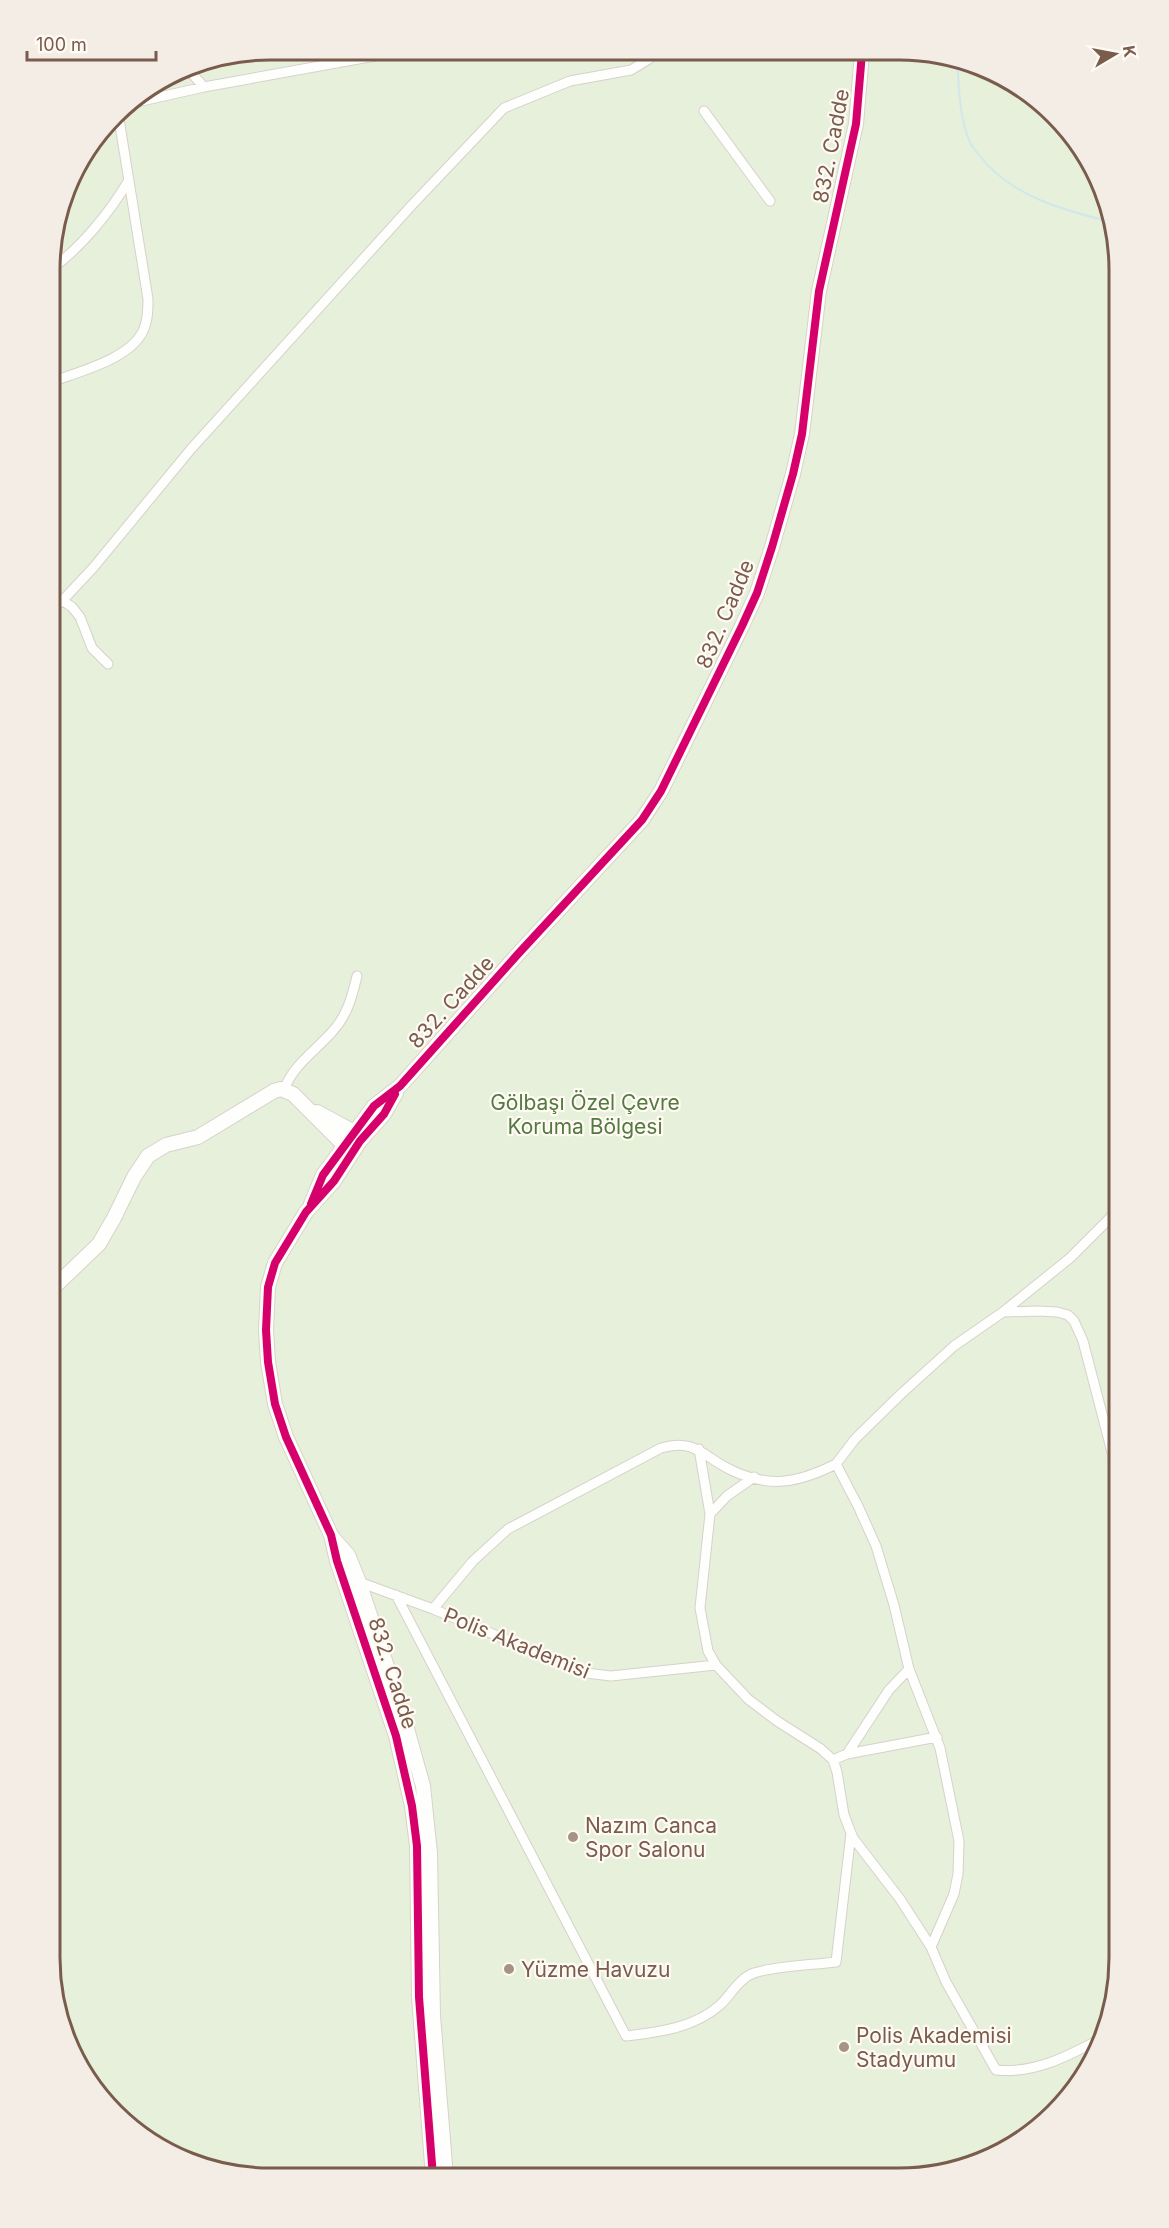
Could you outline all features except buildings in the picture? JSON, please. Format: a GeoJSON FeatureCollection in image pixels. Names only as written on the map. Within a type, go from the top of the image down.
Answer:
{"type":"FeatureCollection","features":[{"type":"Feature","properties":{"kind":"street"},"geometry":{"type":"LineString","coordinates":[[147,100],[353,60]]}},
{"type":"Feature","properties":{"kind":"street"},"geometry":{"type":"LineString","coordinates":[[108,664],[92,648],[80,617],[72,607],[62,601],[93,568],[190,448],[504,108],[570,81],[631,70],[647,60]]}},
{"type":"Feature","properties":{"kind":"street","name":"832. Cadde"},"geometry":{"type":"LineString","coordinates":[[445,2168],[434,2016],[425,1953],[417,1846],[409,1786],[396,1736],[336,1561],[331,1535],[280,1422],[267,1362],[266,1301],[270,1275],[282,1250],[311,1204],[323,1175],[353,1142],[384,1114],[400,1086],[524,947],[642,820],[661,791],[742,626],[757,592],[772,547],[802,434],[819,291],[856,124],[861,60]]}},
{"type":"Feature","properties":{"kind":"street"},"geometry":{"type":"LineString","coordinates":[[193,75],[204,87]]}},
{"type":"Feature","properties":{"kind":"street"},"geometry":{"type":"LineString","coordinates":[[704,111],[770,201]]}},
{"type":"Feature","properties":{"kind":"street"},"geometry":{"type":"LineString","coordinates":[[60,378],[121,354],[135,343],[143,331],[148,299],[120,123]]}},
{"type":"Feature","properties":{"kind":"street"},"geometry":{"type":"LineString","coordinates":[[61,262],[114,205],[129,180]]}},
{"type":"Feature","properties":{"kind":"street"},"geometry":{"type":"LineString","coordinates":[[284,1090],[288,1076],[333,1031],[350,1006],[357,976]]}},
{"type":"Feature","properties":{"kind":"street"},"geometry":{"type":"LineString","coordinates":[[60,1281],[99,1244],[134,1177],[148,1156],[166,1145],[198,1137],[274,1091],[284,1090],[293,1095],[353,1142]]}},
{"type":"Feature","properties":{"kind":"street"},"geometry":{"type":"LineString","coordinates":[[433,1609],[478,1555],[514,1526],[653,1451],[680,1444],[699,1449],[728,1468],[754,1478],[788,1482],[813,1476],[836,1464],[855,1439],[954,1346],[1004,1312],[1070,1258],[1109,1219]]}},
{"type":"Feature","properties":{"kind":"street"},"geometry":{"type":"LineString","coordinates":[[1004,1312],[1024,1310],[1057,1312],[1068,1315],[1074,1321],[1083,1341],[1109,1441]]}},
{"type":"Feature","properties":{"kind":"street"},"geometry":{"type":"LineString","coordinates":[[699,1449],[710,1514],[700,1608],[708,1651],[716,1665],[762,1710],[821,1749],[833,1760],[844,1815],[851,1833],[900,1899],[931,1947],[946,1982],[996,2070],[1022,2072],[1040,2067],[1090,2043]]}},
{"type":"Feature","properties":{"kind":"street"},"geometry":{"type":"LineString","coordinates":[[836,1464],[876,1546],[894,1605],[909,1670],[937,1737],[959,1841],[960,1857],[954,1894],[931,1947]]}},
{"type":"Feature","properties":{"kind":"street"},"geometry":{"type":"LineString","coordinates":[[710,1514],[727,1496],[754,1478]]}},
{"type":"Feature","properties":{"kind":"street","name":"832. Cadde"},"geometry":{"type":"LineString","coordinates":[[331,1535],[348,1555],[359,1582],[404,1718],[423,1786],[430,1853],[421,2031],[432,2168]]}},
{"type":"Feature","properties":{"kind":"street","name":"Polis Akademisi"},"geometry":{"type":"LineString","coordinates":[[359,1582],[433,1609],[579,1671],[599,1676],[716,1665]]}},
{"type":"Feature","properties":{"kind":"street"},"geometry":{"type":"LineString","coordinates":[[396,1595],[626,2036],[666,2031],[702,2018],[721,2004],[742,1980],[754,1973],[836,1962],[851,1833]]}},
{"type":"Feature","properties":{"kind":"street"},"geometry":{"type":"LineString","coordinates":[[847,1754],[889,1690],[909,1670]]}},
{"type":"Feature","properties":{"kind":"street"},"geometry":{"type":"LineString","coordinates":[[833,1760],[847,1754],[937,1737]]}},
{"type":"Feature","properties":{"kind":"green space","name":"Gölbaşı Özel Çevre Koruma Bölgesi"},"geometry":{"type":"Polygon","coordinates":[[[256,60],[913,60],[940,64],[967,71],[992,82],[1016,95],[1038,112],[1074,153],[1098,202],[1109,256],[1109,1972],[1102,2013],[1093,2038],[1066,2086],[1048,2107],[1016,2133],[967,2157],[940,2164],[899,2168],[270,2168],[242,2166],[215,2161],[190,2152],[142,2125],[121,2107],[103,2086],[88,2063],[71,2026],[64,1999],[60,1958],[60,270],[62,242],[67,215],[88,165],[103,142],[131,112],[165,88],[202,71],[256,60]]]}},
{"type":"Feature","properties":{"kind":"waterway"},"geometry":{"type":"LineString","coordinates":[[958,69],[960,100],[966,131],[972,146],[992,169],[1006,181],[1039,200],[1103,220]]}},
{"type":"Feature","properties":{"kind":"cycle path"},"geometry":{"type":"LineString","coordinates":[[311,1204],[323,1175],[374,1106],[400,1086],[642,820],[661,791],[742,626],[757,593],[772,547],[802,434],[819,291],[856,124],[861,60]]}},
{"type":"Feature","properties":{"kind":"cycle path"},"geometry":{"type":"LineString","coordinates":[[395,1094],[384,1114],[360,1141],[334,1181],[306,1212],[275,1263],[268,1287],[266,1330],[268,1362],[275,1404],[286,1437],[331,1535],[337,1561],[396,1736],[412,1806],[417,1846],[419,1997],[432,2168]]}},
{"type":"Feature","properties":{"kind":"place","name":"Nazım Canca Spor Salonu"},"geometry":{"type":"Point","coordinates":[573,1837]}},
{"type":"Feature","properties":{"kind":"place","name":"Yüzme Havuzu"},"geometry":{"type":"Point","coordinates":[509,1969]}},
{"type":"Feature","properties":{"kind":"place","name":"Polis Akademisi Stadyumu"},"geometry":{"type":"Point","coordinates":[844,2047]}}]}
